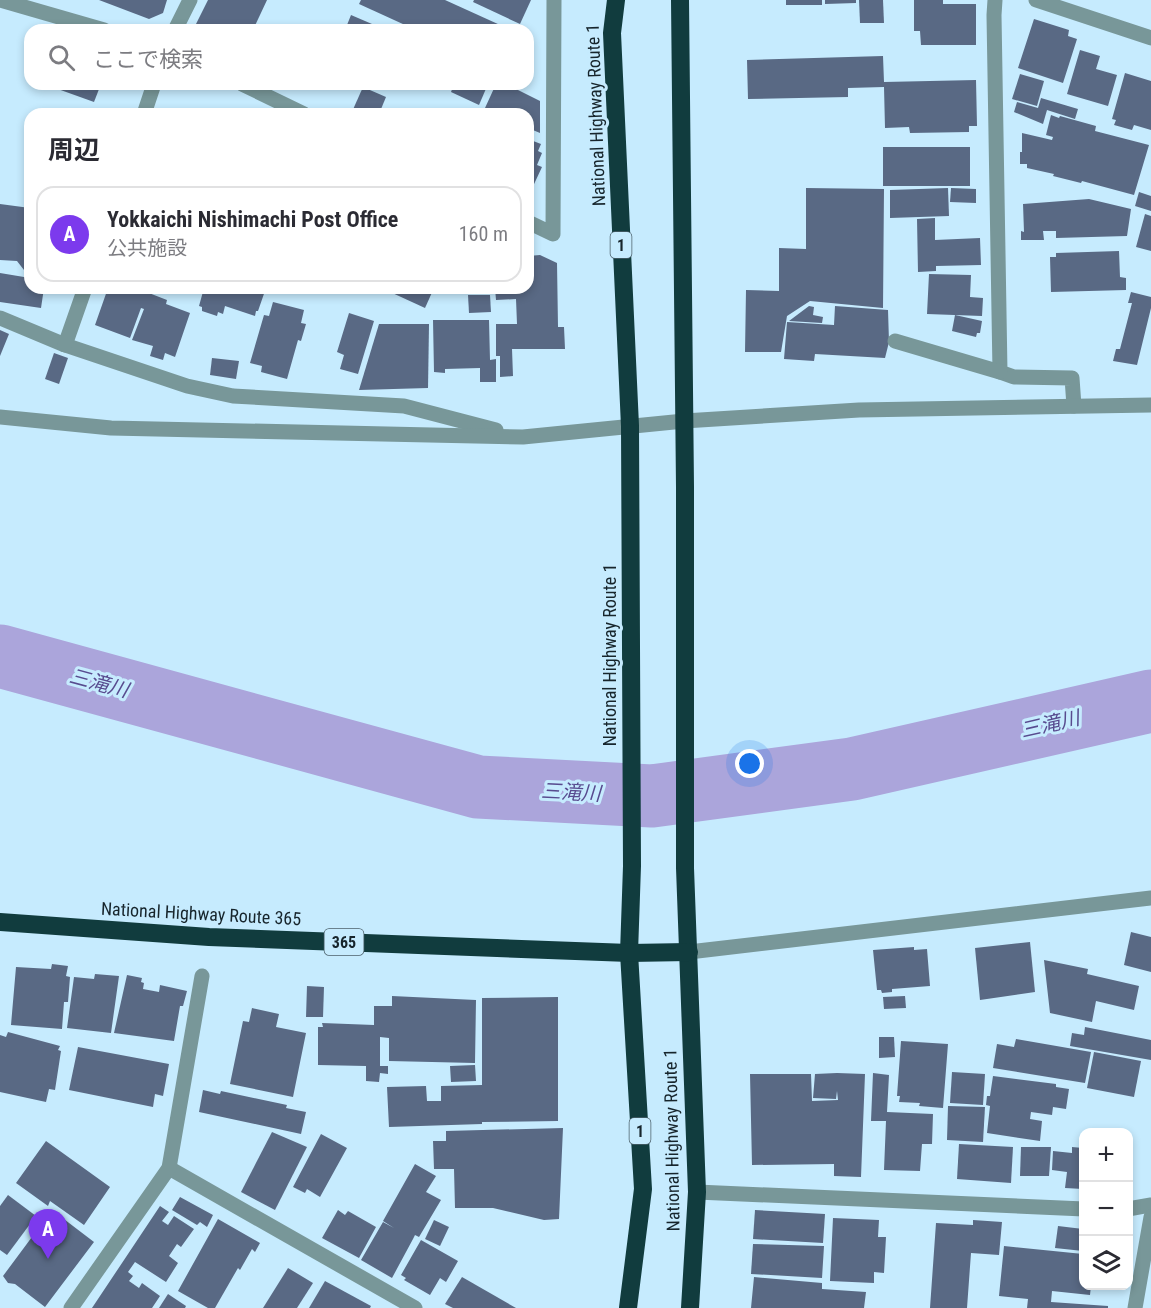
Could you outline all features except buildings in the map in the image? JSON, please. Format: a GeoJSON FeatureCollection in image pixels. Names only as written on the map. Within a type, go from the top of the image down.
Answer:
{"type":"FeatureCollection","features":[{"type":"Feature","properties":{"kind":"highway","name":"National Highway Route 1"},"geometry":{"type":"LineString","coordinates":[[616,0],[612,33],[630,426],[632,866],[629,953],[643,1189],[628,1308]]}},
{"type":"Feature","properties":{"kind":"highway","name":"National Highway Route 1"},"geometry":{"type":"LineString","coordinates":[[680,0],[685,487],[685,868],[697,1192],[690,1308]]}},
{"type":"Feature","properties":{"kind":"highway","name":"National Highway Route 365"},"geometry":{"type":"LineString","coordinates":[[0,922],[209,937],[629,953],[688,952]]}},
{"type":"Feature","properties":{"kind":"street"},"geometry":{"type":"LineString","coordinates":[[0,0],[83,24]]}},
{"type":"Feature","properties":{"kind":"street"},"geometry":{"type":"LineString","coordinates":[[178,24],[190,0]]}},
{"type":"Feature","properties":{"kind":"street"},"geometry":{"type":"LineString","coordinates":[[534,225],[553,234],[554,0]]}},
{"type":"Feature","properties":{"kind":"street"},"geometry":{"type":"LineString","coordinates":[[995,0],[1000,372]]}},
{"type":"Feature","properties":{"kind":"street"},"geometry":{"type":"LineString","coordinates":[[1036,0],[1151,38]]}},
{"type":"Feature","properties":{"kind":"street"},"geometry":{"type":"LineString","coordinates":[[146,108],[152,90]]}},
{"type":"Feature","properties":{"kind":"street"},"geometry":{"type":"LineString","coordinates":[[254,90],[292,108]]}},
{"type":"Feature","properties":{"kind":"street"},"geometry":{"type":"LineString","coordinates":[[65,345],[83,294]]}},
{"type":"Feature","properties":{"kind":"street"},"geometry":{"type":"LineString","coordinates":[[0,318],[65,345],[187,386],[233,396],[404,406],[522,437]]}},
{"type":"Feature","properties":{"kind":"street"},"geometry":{"type":"LineString","coordinates":[[895,341],[1014,377],[1072,378],[1074,406]]}},
{"type":"Feature","properties":{"kind":"street"},"geometry":{"type":"LineString","coordinates":[[0,417],[111,428],[522,437],[684,421],[859,410],[1151,405]]}},
{"type":"Feature","properties":{"kind":"street"},"geometry":{"type":"LineString","coordinates":[[688,952],[1151,898]]}},
{"type":"Feature","properties":{"kind":"street"},"geometry":{"type":"LineString","coordinates":[[71,1308],[169,1168],[202,976]]}},
{"type":"Feature","properties":{"kind":"street"},"geometry":{"type":"LineString","coordinates":[[169,1168],[415,1308]]}},
{"type":"Feature","properties":{"kind":"street"},"geometry":{"type":"LineString","coordinates":[[697,1192],[1079,1209]]}},
{"type":"Feature","properties":{"kind":"street"},"geometry":{"type":"LineString","coordinates":[[1133,1208],[1151,1204]]}},
{"type":"Feature","properties":{"kind":"street"},"geometry":{"type":"LineString","coordinates":[[1135,1308],[1151,1217]]}},
{"type":"Feature","properties":{"kind":"waterway","name":"三滝川"},"geometry":{"type":"LineString","coordinates":[[0,656],[478,787],[652,796],[852,769],[1151,701]]}},
{"type":"Feature","properties":{"kind":"place","name":"Yokkaichi Nishimachi Post Office"},"geometry":{"type":"Point","coordinates":[48,1259]}}]}
